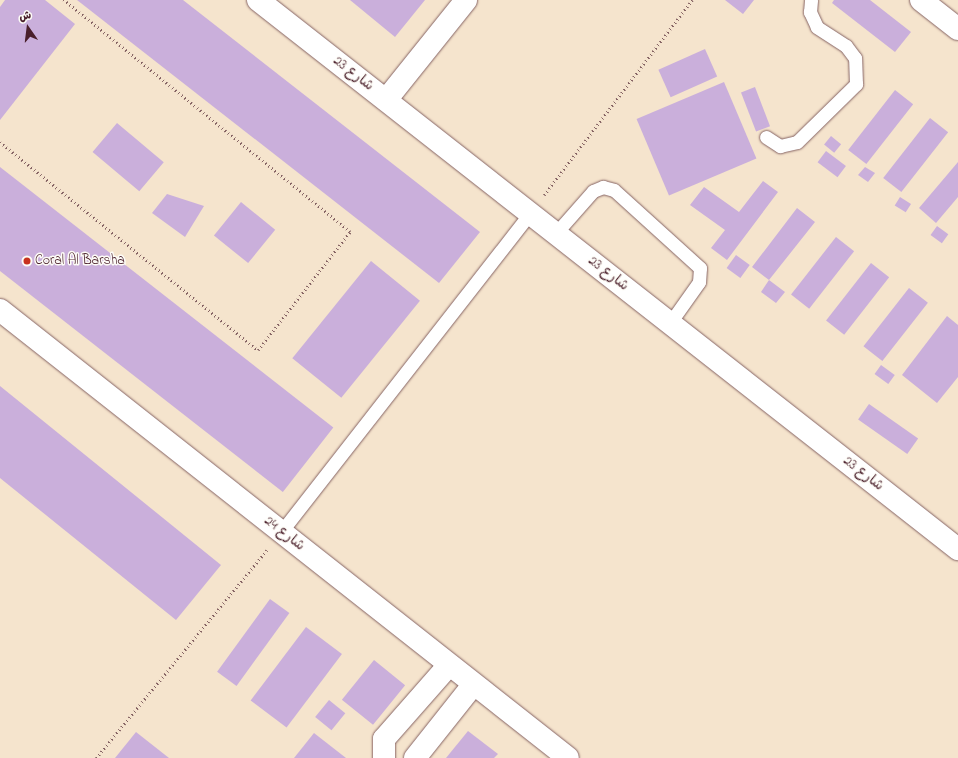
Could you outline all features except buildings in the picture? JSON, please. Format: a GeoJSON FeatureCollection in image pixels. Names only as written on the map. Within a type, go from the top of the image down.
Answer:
{"type":"FeatureCollection","features":[{"type":"Feature","properties":{"kind":"street","name":"شارع 23"},"geometry":{"type":"LineString","coordinates":[[258,0],[958,549]]}},
{"type":"Feature","properties":{"kind":"street"},"geometry":{"type":"LineString","coordinates":[[386,100],[466,0]]}},
{"type":"Feature","properties":{"kind":"street"},"geometry":{"type":"LineString","coordinates":[[921,0],[958,29]]}},
{"type":"Feature","properties":{"kind":"street","name":"شارع 24"},"geometry":{"type":"LineString","coordinates":[[0,310],[473,685],[568,758]]}},
{"type":"Feature","properties":{"kind":"street"},"geometry":{"type":"LineString","coordinates":[[384,758],[384,739],[449,665]]}},
{"type":"Feature","properties":{"kind":"street"},"geometry":{"type":"LineString","coordinates":[[415,758],[473,685]]}},
{"type":"Feature","properties":{"kind":"lane"},"geometry":{"type":"LineString","coordinates":[[766,137],[780,146],[796,142],[856,84],[855,58],[846,46],[817,27],[810,12],[811,0]]}},
{"type":"Feature","properties":{"kind":"lane"},"geometry":{"type":"LineString","coordinates":[[556,233],[593,191],[603,187],[614,190],[700,268],[699,282],[670,323]]}},
{"type":"Feature","properties":{"kind":"lane"},"geometry":{"type":"LineString","coordinates":[[281,532],[530,213]]}},
{"type":"Feature","properties":{"kind":"path"},"geometry":{"type":"LineString","coordinates":[[0,142],[258,350],[350,232],[63,0]]}},
{"type":"Feature","properties":{"kind":"path"},"geometry":{"type":"LineString","coordinates":[[530,213],[692,0]]}},
{"type":"Feature","properties":{"kind":"path"},"geometry":{"type":"LineString","coordinates":[[96,758],[281,532]]}},
{"type":"Feature","properties":{"kind":"place","name":"Coral Al Barsha"},"geometry":{"type":"Point","coordinates":[27,261]}}]}
